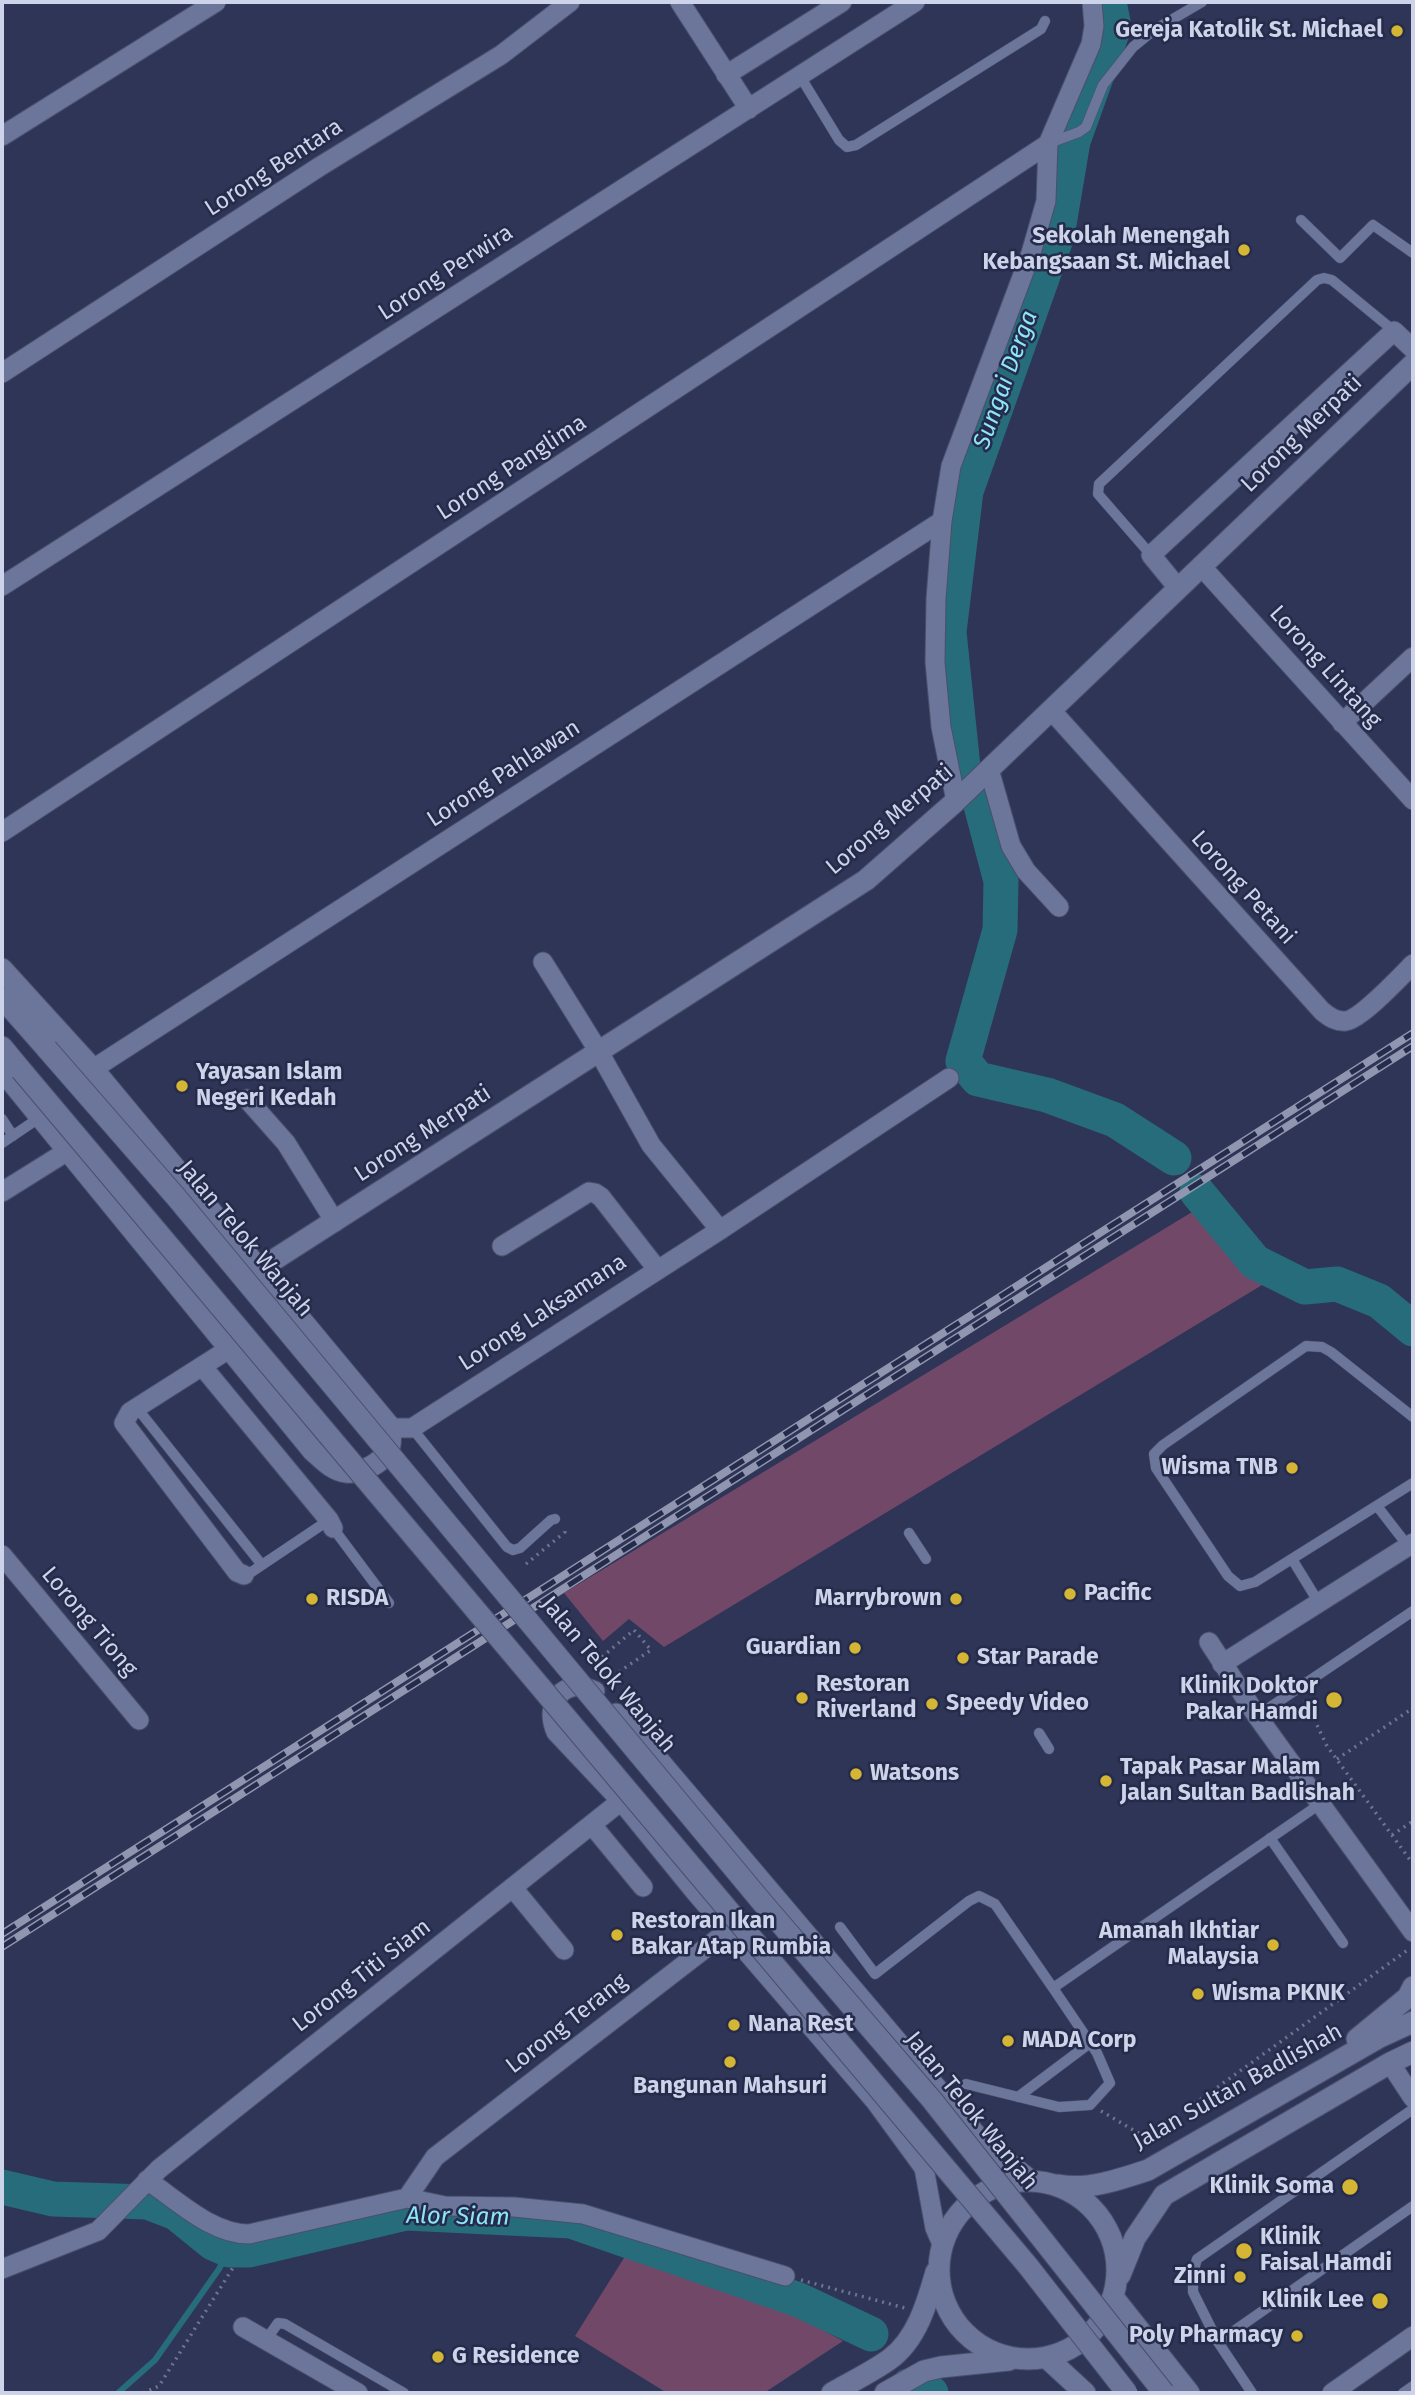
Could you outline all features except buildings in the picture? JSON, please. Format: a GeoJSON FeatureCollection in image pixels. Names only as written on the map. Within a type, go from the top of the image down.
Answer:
{"type":"FeatureCollection","features":[{"type":"Feature","properties":{"kind":"main road","name":"Lorong Merpati"},"geometry":{"type":"LineString","coordinates":[[258,1270],[866,880],[989,769],[1413,364]]}},
{"type":"Feature","properties":{"kind":"main road"},"geometry":{"type":"LineString","coordinates":[[2,969],[93,1069],[391,1428],[390,1447],[379,1461],[364,1470],[344,1472],[329,1465],[313,1451],[39,1118],[2,1047]]}},
{"type":"Feature","properties":{"kind":"main road","name":"Jalan Telok Wanjah"},"geometry":{"type":"LineString","coordinates":[[2,998],[176,1197],[761,1901],[932,2100],[1164,2393]]}},
{"type":"Feature","properties":{"kind":"main road"},"geometry":{"type":"LineString","coordinates":[[12,1070],[1019,2255],[1127,2393]]}},
{"type":"Feature","properties":{"kind":"main road"},"geometry":{"type":"LineString","coordinates":[[1312,2076],[1408,1997],[1413,1987]]}},
{"type":"Feature","properties":{"kind":"main road","name":"Jalan Sultan Badlishah"},"geometry":{"type":"LineString","coordinates":[[1038,2182],[1064,2187],[1085,2185],[1128,2177],[1148,2169],[1380,2037],[1413,2022]]}},
{"type":"Feature","properties":{"kind":"main road"},"geometry":{"type":"LineString","coordinates":[[885,2393],[924,2371],[941,2367],[1047,2358],[1076,2346],[1099,2325],[1115,2292],[1135,2238],[1164,2195],[1413,2052]]}},
{"type":"Feature","properties":{"kind":"main road"},"geometry":{"type":"LineString","coordinates":[[832,2393],[891,2358],[902,2347],[924,2313],[941,2254],[956,2217],[977,2197],[1005,2184],[1038,2182],[1062,2188],[1094,2211],[1114,2246],[1117,2266],[1115,2292],[1189,2393]]}},
{"type":"Feature","properties":{"kind":"main road"},"geometry":{"type":"LineString","coordinates":[[941,2254],[941,2290],[951,2316],[969,2337],[992,2351],[1018,2359]]}},
{"type":"Feature","properties":{"kind":"main road"},"geometry":{"type":"LineString","coordinates":[[1047,2358],[1085,2393]]}},
{"type":"Feature","properties":{"kind":"street"},"geometry":{"type":"LineString","coordinates":[[2,136],[216,2]]}},
{"type":"Feature","properties":{"kind":"street","name":"Lorong Bentara"},"geometry":{"type":"LineString","coordinates":[[2,373],[318,167],[501,55],[570,2]]}},
{"type":"Feature","properties":{"kind":"street"},"geometry":{"type":"LineString","coordinates":[[680,2],[748,109]]}},
{"type":"Feature","properties":{"kind":"street"},"geometry":{"type":"LineString","coordinates":[[726,75],[842,2]]}},
{"type":"Feature","properties":{"kind":"street","name":"Lorong Perwira"},"geometry":{"type":"LineString","coordinates":[[2,586],[915,2]]}},
{"type":"Feature","properties":{"kind":"street"},"geometry":{"type":"LineString","coordinates":[[956,800],[941,727],[934,662],[942,521],[951,466],[1031,253],[1046,201],[1055,141],[1091,44],[1094,26],[1091,2]]}},
{"type":"Feature","properties":{"kind":"street","name":"Lorong Panglima"},"geometry":{"type":"LineString","coordinates":[[2,832],[1055,141]]}},
{"type":"Feature","properties":{"kind":"street"},"geometry":{"type":"LineString","coordinates":[[1178,588],[1151,555],[1394,331],[1413,349]]}},
{"type":"Feature","properties":{"kind":"street","name":"Lorong Pahlawan"},"geometry":{"type":"LineString","coordinates":[[93,1069],[942,521]]}},
{"type":"Feature","properties":{"kind":"street","name":"Lorong Lintang"},"geometry":{"type":"LineString","coordinates":[[1201,566],[1413,800]]}},
{"type":"Feature","properties":{"kind":"street"},"geometry":{"type":"LineString","coordinates":[[1342,723],[1413,657]]}},
{"type":"Feature","properties":{"kind":"street","name":"Lorong Petani"},"geometry":{"type":"LineString","coordinates":[[1051,710],[1330,1018],[1338,1021],[1357,1017],[1413,964]]}},
{"type":"Feature","properties":{"kind":"street"},"geometry":{"type":"LineString","coordinates":[[989,769],[1011,846],[1026,871],[1059,907]]}},
{"type":"Feature","properties":{"kind":"street"},"geometry":{"type":"LineString","coordinates":[[543,962],[599,1052],[651,1145],[720,1230]]}},
{"type":"Feature","properties":{"kind":"street","name":"Lorong Laksamana"},"geometry":{"type":"LineString","coordinates":[[412,1427],[720,1230],[949,1077]]}},
{"type":"Feature","properties":{"kind":"street"},"geometry":{"type":"LineString","coordinates":[[247,1099],[286,1143],[335,1222]]}},
{"type":"Feature","properties":{"kind":"street"},"geometry":{"type":"LineString","coordinates":[[2,1192],[66,1152]]}},
{"type":"Feature","properties":{"kind":"street"},"geometry":{"type":"LineString","coordinates":[[502,1246],[589,1192],[601,1197],[657,1269]]}},
{"type":"Feature","properties":{"kind":"street"},"geometry":{"type":"LineString","coordinates":[[229,1349],[124,1419],[126,1428],[237,1572],[244,1575]]}},
{"type":"Feature","properties":{"kind":"street"},"geometry":{"type":"LineString","coordinates":[[202,1366],[331,1524]]}},
{"type":"Feature","properties":{"kind":"street"},"geometry":{"type":"LineString","coordinates":[[391,1428],[412,1427]]}},
{"type":"Feature","properties":{"kind":"street"},"geometry":{"type":"LineString","coordinates":[[1222,1664],[1411,1544]]}},
{"type":"Feature","properties":{"kind":"street","name":"Lorong Tiong"},"geometry":{"type":"LineString","coordinates":[[2,1555],[139,1720]]}},
{"type":"Feature","properties":{"kind":"street"},"geometry":{"type":"LineString","coordinates":[[1209,1642],[1257,1716],[1413,1932]]}},
{"type":"Feature","properties":{"kind":"street"},"geometry":{"type":"LineString","coordinates":[[941,2254],[923,2168],[875,2101],[621,1801],[556,1732],[550,1720],[554,1699],[560,1692],[571,1687],[594,1690],[651,1750],[984,2143],[1038,2182]]}},
{"type":"Feature","properties":{"kind":"street","name":"Lorong Titi Siam"},"geometry":{"type":"LineString","coordinates":[[2,2269],[98,2231],[141,2185],[621,1801]]}},
{"type":"Feature","properties":{"kind":"street"},"geometry":{"type":"LineString","coordinates":[[592,1825],[643,1887]]}},
{"type":"Feature","properties":{"kind":"street"},"geometry":{"type":"LineString","coordinates":[[513,1888],[564,1950]]}},
{"type":"Feature","properties":{"kind":"street","name":"Lorong Terang"},"geometry":{"type":"LineString","coordinates":[[407,2198],[435,2157],[729,1930]]}},
{"type":"Feature","properties":{"kind":"street"},"geometry":{"type":"LineString","coordinates":[[1390,2063],[1413,2098]]}},
{"type":"Feature","properties":{"kind":"street"},"geometry":{"type":"LineString","coordinates":[[141,2185],[210,2224],[235,2234],[248,2234],[407,2198],[445,2206],[514,2207],[583,2214],[785,2276]]}},
{"type":"Feature","properties":{"kind":"street"},"geometry":{"type":"LineString","coordinates":[[243,2328],[350,2391]]}},
{"type":"Feature","properties":{"kind":"street"},"geometry":{"type":"LineString","coordinates":[[1332,2393],[1413,2336]]}},
{"type":"Feature","properties":{"kind":"lane"},"geometry":{"type":"LineString","coordinates":[[1055,141],[1086,127],[1103,85],[1133,47],[1154,30],[1202,2]]}},
{"type":"Feature","properties":{"kind":"lane"},"geometry":{"type":"LineString","coordinates":[[800,76],[839,140],[847,147],[856,145],[1041,29],[1045,21]]}},
{"type":"Feature","properties":{"kind":"lane"},"geometry":{"type":"LineString","coordinates":[[1301,220],[1340,258],[1373,225],[1413,253]]}},
{"type":"Feature","properties":{"kind":"lane"},"geometry":{"type":"LineString","coordinates":[[1151,555],[1098,494],[1099,484],[1317,280],[1332,280],[1394,331]]}},
{"type":"Feature","properties":{"kind":"lane"},"geometry":{"type":"LineString","coordinates":[[2,1143],[39,1118]]}},
{"type":"Feature","properties":{"kind":"lane"},"geometry":{"type":"LineString","coordinates":[[2,1119],[13,1136]]}},
{"type":"Feature","properties":{"kind":"lane"},"geometry":{"type":"LineString","coordinates":[[1413,1417],[1322,1346],[1306,1346],[1163,1445],[1154,1454],[1156,1468],[1228,1576],[1240,1586],[1255,1582],[1413,1483]]}},
{"type":"Feature","properties":{"kind":"lane"},"geometry":{"type":"LineString","coordinates":[[137,1408],[262,1565]]}},
{"type":"Feature","properties":{"kind":"lane"},"geometry":{"type":"LineString","coordinates":[[412,1427],[507,1547],[513,1550],[520,1548],[551,1520],[555,1520]]}},
{"type":"Feature","properties":{"kind":"lane"},"geometry":{"type":"LineString","coordinates":[[1377,1506],[1411,1544]]}},
{"type":"Feature","properties":{"kind":"lane"},"geometry":{"type":"LineString","coordinates":[[244,1575],[331,1524],[389,1602]]}},
{"type":"Feature","properties":{"kind":"lane"},"geometry":{"type":"LineString","coordinates":[[909,1533],[926,1559]]}},
{"type":"Feature","properties":{"kind":"lane"},"geometry":{"type":"LineString","coordinates":[[1292,1559],[1319,1603]]}},
{"type":"Feature","properties":{"kind":"lane"},"geometry":{"type":"LineString","coordinates":[[1257,1716],[1413,1611]]}},
{"type":"Feature","properties":{"kind":"lane"},"geometry":{"type":"LineString","coordinates":[[1039,1733],[1049,1748]]}},
{"type":"Feature","properties":{"kind":"lane"},"geometry":{"type":"LineString","coordinates":[[1053,1988],[1320,1804]]}},
{"type":"Feature","properties":{"kind":"lane"},"geometry":{"type":"LineString","coordinates":[[1270,1838],[1343,1943]]}},
{"type":"Feature","properties":{"kind":"lane"},"geometry":{"type":"LineString","coordinates":[[840,1927],[875,1974],[969,1901],[979,1896],[995,1904],[1097,2053],[1110,2083],[1090,2105],[1059,2107],[966,2084]]}},
{"type":"Feature","properties":{"kind":"lane"},"geometry":{"type":"LineString","coordinates":[[1018,2097],[1090,2043]]}},
{"type":"Feature","properties":{"kind":"lane"},"geometry":{"type":"LineString","coordinates":[[1252,2393],[1218,2342],[1193,2292],[1193,2273],[1197,2259],[1413,2109]]}},
{"type":"Feature","properties":{"kind":"lane"},"geometry":{"type":"LineString","coordinates":[[1218,2342],[1413,2206]]}},
{"type":"Feature","properties":{"kind":"lane"},"geometry":{"type":"LineString","coordinates":[[266,2340],[278,2323],[285,2324],[404,2393]]}},
{"type":"Feature","properties":{"kind":"lane"},"geometry":{"type":"LineString","coordinates":[[1403,2393],[1413,2386]]}},
{"type":"Feature","properties":{"kind":"path"},"geometry":{"type":"LineString","coordinates":[[526,1564],[565,1532]]}},
{"type":"Feature","properties":{"kind":"path"},"geometry":{"type":"LineString","coordinates":[[594,1690],[650,1650],[634,1630],[602,1657]]}},
{"type":"Feature","properties":{"kind":"path"},"geometry":{"type":"LineString","coordinates":[[1297,1689],[1327,1746],[1413,1863]]}},
{"type":"Feature","properties":{"kind":"path"},"geometry":{"type":"LineString","coordinates":[[1337,1759],[1413,1708]]}},
{"type":"Feature","properties":{"kind":"path"},"geometry":{"type":"LineString","coordinates":[[1392,1835],[1413,1821]]}},
{"type":"Feature","properties":{"kind":"path"},"geometry":{"type":"LineString","coordinates":[[1090,2105],[1147,2138],[1413,1946]]}},
{"type":"Feature","properties":{"kind":"path"},"geometry":{"type":"LineString","coordinates":[[143,2393],[159,2386],[234,2266]]}},
{"type":"Feature","properties":{"kind":"path"},"geometry":{"type":"LineString","coordinates":[[785,2276],[924,2313]]}},
{"type":"Feature","properties":{"kind":"shaded area"},"geometry":{"type":"Polygon","coordinates":[[[1202,1206],[1267,1282],[664,1647],[629,1619],[603,1641],[564,1593],[1202,1206]]]}},
{"type":"Feature","properties":{"kind":"shaded area"},"geometry":{"type":"Polygon","coordinates":[[[629,2250],[762,2297],[843,2341],[764,2393],[667,2393],[575,2336],[629,2250]]]}},
{"type":"Feature","properties":{"kind":"waterway","name":"Sungai Derga"},"geometry":{"type":"LineString","coordinates":[[963,767],[949,632],[966,491],[1057,236],[1073,141],[1114,27],[1109,2]]}},
{"type":"Feature","properties":{"kind":"waterway","name":"Sungai Derga"},"geometry":{"type":"LineString","coordinates":[[978,794],[1001,881],[1000,930],[963,1061],[978,1079],[1047,1095],[1115,1120],[1174,1158]]}},
{"type":"Feature","properties":{"kind":"waterway","name":"Sungai Derga"},"geometry":{"type":"LineString","coordinates":[[1197,1192],[1255,1262],[1305,1287],[1337,1284],[1379,1301],[1413,1329]]}},
{"type":"Feature","properties":{"kind":"waterway","name":"Alor Siam"},"geometry":{"type":"LineString","coordinates":[[2,2187],[53,2199],[147,2202],[176,2213],[213,2243],[229,2250],[249,2250],[406,2213],[571,2221],[799,2300],[871,2334]]}},
{"type":"Feature","properties":{"kind":"waterway"},"geometry":{"type":"LineString","coordinates":[[118,2393],[155,2360],[219,2269],[229,2250]]}},
{"type":"Feature","properties":{"kind":"waterway","name":"Alor Siam"},"geometry":{"type":"LineString","coordinates":[[908,2386],[931,2393]]}},
{"type":"Feature","properties":{"kind":"railway"},"geometry":{"type":"LineString","coordinates":[[2,1934],[1413,1033]]}},
{"type":"Feature","properties":{"kind":"railway"},"geometry":{"type":"LineString","coordinates":[[2,1947],[1413,1046]]}},
{"type":"Feature","properties":{"kind":"place","name":"Gereja Katolik St. Michael"},"geometry":{"type":"Point","coordinates":[1397,31]}},
{"type":"Feature","properties":{"kind":"place","name":"Sekolah Menengah Kebangsaan St. Michael"},"geometry":{"type":"Point","coordinates":[1244,250]}},
{"type":"Feature","properties":{"kind":"place","name":"Yayasan Islam Negeri Kedah"},"geometry":{"type":"Point","coordinates":[182,1086]}},
{"type":"Feature","properties":{"kind":"place","name":"Wisma TNB"},"geometry":{"type":"Point","coordinates":[1292,1468]}},
{"type":"Feature","properties":{"kind":"place","name":"Pacific"},"geometry":{"type":"Point","coordinates":[1070,1594]}},
{"type":"Feature","properties":{"kind":"place","name":"RISDA"},"geometry":{"type":"Point","coordinates":[312,1599]}},
{"type":"Feature","properties":{"kind":"place","name":"Marrybrown"},"geometry":{"type":"Point","coordinates":[956,1599]}},
{"type":"Feature","properties":{"kind":"place","name":"Guardian"},"geometry":{"type":"Point","coordinates":[855,1648]}},
{"type":"Feature","properties":{"kind":"place","name":"Star Parade"},"geometry":{"type":"Point","coordinates":[963,1658]}},
{"type":"Feature","properties":{"kind":"place","name":"Restoran Riverland"},"geometry":{"type":"Point","coordinates":[802,1698]}},
{"type":"Feature","properties":{"kind":"place","name":"Klinik Doktor Pakar Hamdi"},"geometry":{"type":"Point","coordinates":[1334,1700]}},
{"type":"Feature","properties":{"kind":"place","name":"Speedy Video"},"geometry":{"type":"Point","coordinates":[932,1704]}},
{"type":"Feature","properties":{"kind":"place","name":"Watsons"},"geometry":{"type":"Point","coordinates":[856,1774]}},
{"type":"Feature","properties":{"kind":"place","name":"Tapak Pasar Malam Jalan Sultan Badlishah"},"geometry":{"type":"Point","coordinates":[1106,1781]}},
{"type":"Feature","properties":{"kind":"place","name":"Restoran Ikan Bakar Atap Rumbia"},"geometry":{"type":"Point","coordinates":[617,1935]}},
{"type":"Feature","properties":{"kind":"place","name":"Amanah Ikhtiar Malaysia"},"geometry":{"type":"Point","coordinates":[1273,1945]}},
{"type":"Feature","properties":{"kind":"place","name":"Wisma PKNK"},"geometry":{"type":"Point","coordinates":[1198,1994]}},
{"type":"Feature","properties":{"kind":"place","name":"Nana Rest"},"geometry":{"type":"Point","coordinates":[734,2025]}},
{"type":"Feature","properties":{"kind":"place","name":"MADA Corp"},"geometry":{"type":"Point","coordinates":[1008,2041]}},
{"type":"Feature","properties":{"kind":"place","name":"Bangunan Mahsuri"},"geometry":{"type":"Point","coordinates":[730,2062]}},
{"type":"Feature","properties":{"kind":"place","name":"Klinik Soma"},"geometry":{"type":"Point","coordinates":[1350,2187]}},
{"type":"Feature","properties":{"kind":"place","name":"Klinik Faisal Hamdi"},"geometry":{"type":"Point","coordinates":[1244,2251]}},
{"type":"Feature","properties":{"kind":"place","name":"Zinni"},"geometry":{"type":"Point","coordinates":[1240,2277]}},
{"type":"Feature","properties":{"kind":"place","name":"Klinik Lee"},"geometry":{"type":"Point","coordinates":[1380,2301]}},
{"type":"Feature","properties":{"kind":"place","name":"Poly Pharmacy"},"geometry":{"type":"Point","coordinates":[1297,2336]}},
{"type":"Feature","properties":{"kind":"place","name":"G Residence"},"geometry":{"type":"Point","coordinates":[438,2357]}}]}
